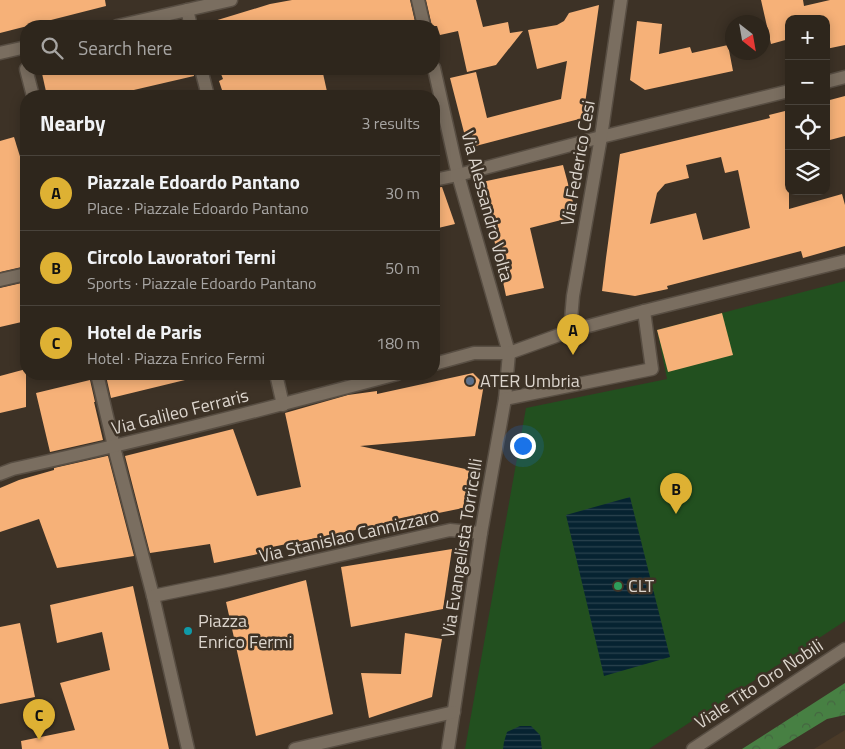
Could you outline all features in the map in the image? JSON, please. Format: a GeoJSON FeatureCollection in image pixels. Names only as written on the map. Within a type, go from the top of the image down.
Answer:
{"type":"FeatureCollection","features":[{"type":"Feature","properties":{"kind":"street"},"geometry":{"type":"LineString","coordinates":[[143,20],[231,0]]}},
{"type":"Feature","properties":{"kind":"street"},"geometry":{"type":"LineString","coordinates":[[418,0],[423,20]]}},
{"type":"Feature","properties":{"kind":"street","name":"Via Federico Cesi"},"geometry":{"type":"LineString","coordinates":[[570,331],[573,296],[601,137],[621,0]]}},
{"type":"Feature","properties":{"kind":"street"},"geometry":{"type":"LineString","coordinates":[[187,10],[190,20]]}},
{"type":"Feature","properties":{"kind":"street"},"geometry":{"type":"LineString","coordinates":[[0,53],[20,49]]}},
{"type":"Feature","properties":{"kind":"street"},"geometry":{"type":"LineString","coordinates":[[28,75],[32,90]]}},
{"type":"Feature","properties":{"kind":"street"},"geometry":{"type":"LineString","coordinates":[[203,75],[206,90]]}},
{"type":"Feature","properties":{"kind":"street","name":"Via Alessandro Volta"},"geometry":{"type":"LineString","coordinates":[[436,75],[439,90]]}},
{"type":"Feature","properties":{"kind":"street"},"geometry":{"type":"LineString","coordinates":[[830,81],[845,78]]}},
{"type":"Feature","properties":{"kind":"street"},"geometry":{"type":"LineString","coordinates":[[440,179],[785,92]]}},
{"type":"Feature","properties":{"kind":"street","name":"Via Alessandro Volta"},"geometry":{"type":"LineString","coordinates":[[440,95],[458,175],[509,353]]}},
{"type":"Feature","properties":{"kind":"street"},"geometry":{"type":"LineString","coordinates":[[440,362],[474,353],[509,353],[570,331],[845,261]]}},
{"type":"Feature","properties":{"kind":"street"},"geometry":{"type":"LineString","coordinates":[[0,280],[20,275]]}},
{"type":"Feature","properties":{"kind":"street"},"geometry":{"type":"LineString","coordinates":[[505,399],[652,368],[644,311]]}},
{"type":"Feature","properties":{"kind":"street","name":"Via Evangelista Torricelli"},"geometry":{"type":"LineString","coordinates":[[448,749],[481,534],[505,399],[509,353]]}},
{"type":"Feature","properties":{"kind":"street"},"geometry":{"type":"LineString","coordinates":[[98,380],[153,596],[188,749]]}},
{"type":"Feature","properties":{"kind":"street"},"geometry":{"type":"LineString","coordinates":[[277,380],[283,405]]}},
{"type":"Feature","properties":{"kind":"street","name":"Via Galileo Ferraris"},"geometry":{"type":"LineString","coordinates":[[0,474],[13,469],[114,447],[283,405],[375,380]]}},
{"type":"Feature","properties":{"kind":"street","name":"Via Stanislao Cannizzaro"},"geometry":{"type":"LineString","coordinates":[[153,596],[226,582],[450,530],[481,534]]}},
{"type":"Feature","properties":{"kind":"street","name":"Viale Tito Oro Nobili"},"geometry":{"type":"LineString","coordinates":[[693,749],[845,649]]}},
{"type":"Feature","properties":{"kind":"street"},"geometry":{"type":"LineString","coordinates":[[294,749],[454,712]]}},
{"type":"Feature","properties":{"kind":"shaded area"},"geometry":{"type":"Polygon","coordinates":[[[845,730],[845,749],[814,749],[845,730]]]}},
{"type":"Feature","properties":{"kind":"green space"},"geometry":{"type":"Polygon","coordinates":[[[845,281],[845,621],[649,749],[465,749],[526,408],[667,379],[657,330],[845,281]]]}},
{"type":"Feature","properties":{"kind":"green space"},"geometry":{"type":"Polygon","coordinates":[[[845,683],[845,715],[827,719],[778,749],[742,749],[845,683]]]}},
{"type":"Feature","properties":{"kind":"water","name":"CLT"},"geometry":{"type":"Polygon","coordinates":[[[630,497],[670,657],[604,676],[566,515],[630,497]]]}},
{"type":"Feature","properties":{"kind":"water"},"geometry":{"type":"Polygon","coordinates":[[[520,726],[531,726],[540,735],[542,749],[503,749],[507,732],[520,726]]]}},
{"type":"Feature","properties":{"kind":"building"},"geometry":{"type":"Polygon","coordinates":[[[0,0],[105,0],[106,6],[51,20],[20,20],[20,28],[0,33],[0,0]]]}},
{"type":"Feature","properties":{"kind":"building"},"geometry":{"type":"Polygon","coordinates":[[[292,0],[410,0],[415,20],[218,20],[270,4],[292,0]]]}},
{"type":"Feature","properties":{"kind":"building"},"geometry":{"type":"Polygon","coordinates":[[[426,0],[476,0],[483,27],[508,22],[510,33],[523,31],[496,65],[467,72],[458,31],[440,35],[440,20],[431,20],[426,0]]]}},
{"type":"Feature","properties":{"kind":"building"},"geometry":{"type":"Polygon","coordinates":[[[761,0],[803,0],[804,6],[830,0],[845,0],[845,45],[830,48],[830,15],[785,15],[785,40],[771,44],[770,15],[764,15],[761,0]]]}},
{"type":"Feature","properties":{"kind":"building"},"geometry":{"type":"Polygon","coordinates":[[[599,5],[583,118],[468,148],[450,78],[476,72],[487,118],[561,99],[567,61],[537,69],[528,30],[557,25],[564,21],[569,13],[599,5]]]}},
{"type":"Feature","properties":{"kind":"building"},"geometry":{"type":"Polygon","coordinates":[[[637,21],[662,24],[659,54],[690,47],[692,53],[725,46],[725,60],[731,60],[733,71],[645,90],[630,80],[637,21]]]}},
{"type":"Feature","properties":{"kind":"building"},"geometry":{"type":"Polygon","coordinates":[[[42,75],[194,76],[134,90],[46,90],[42,75]]]}},
{"type":"Feature","properties":{"kind":"building"},"geometry":{"type":"Polygon","coordinates":[[[221,75],[323,75],[327,90],[222,90],[219,81],[223,79],[221,75]]]}},
{"type":"Feature","properties":{"kind":"building"},"geometry":{"type":"Polygon","coordinates":[[[845,96],[845,136],[830,140],[830,105],[830,100],[845,96]]]}},
{"type":"Feature","properties":{"kind":"building"},"geometry":{"type":"Polygon","coordinates":[[[785,111],[785,195],[789,195],[789,209],[842,194],[845,205],[845,246],[803,258],[801,251],[667,286],[668,289],[635,296],[602,291],[620,154],[770,118],[769,115],[785,111]],[[721,157],[686,165],[689,178],[665,184],[657,193],[650,224],[696,213],[703,240],[750,228],[738,170],[725,173],[721,157]]]}},
{"type":"Feature","properties":{"kind":"building"},"geometry":{"type":"Polygon","coordinates":[[[14,137],[20,156],[20,267],[0,272],[0,141],[14,137]]]}},
{"type":"Feature","properties":{"kind":"building"},"geometry":{"type":"Polygon","coordinates":[[[563,165],[574,206],[569,218],[530,228],[544,288],[506,296],[482,182],[563,165]]]}},
{"type":"Feature","properties":{"kind":"building"},"geometry":{"type":"Polygon","coordinates":[[[440,187],[442,187],[455,224],[440,228],[440,187]]]}},
{"type":"Feature","properties":{"kind":"building"},"geometry":{"type":"Polygon","coordinates":[[[20,283],[20,322],[0,327],[0,288],[20,283]]]}},
{"type":"Feature","properties":{"kind":"building"},"geometry":{"type":"Polygon","coordinates":[[[722,313],[733,355],[668,372],[657,330],[722,313]]]}},
{"type":"Feature","properties":{"kind":"building"},"geometry":{"type":"Polygon","coordinates":[[[20,371],[20,380],[26,380],[26,407],[0,413],[0,376],[20,371]]]}},
{"type":"Feature","properties":{"kind":"building"},"geometry":{"type":"Polygon","coordinates":[[[473,373],[484,384],[475,436],[360,446],[470,470],[463,508],[267,548],[268,552],[214,563],[210,544],[150,553],[125,456],[233,429],[257,496],[301,487],[285,413],[348,395],[377,391],[377,394],[473,373]]]}},
{"type":"Feature","properties":{"kind":"building"},"geometry":{"type":"Polygon","coordinates":[[[90,380],[103,440],[50,452],[36,393],[90,380]]]}},
{"type":"Feature","properties":{"kind":"building"},"geometry":{"type":"Polygon","coordinates":[[[107,380],[185,380],[111,398],[107,380]]]}},
{"type":"Feature","properties":{"kind":"building"},"geometry":{"type":"Polygon","coordinates":[[[108,456],[134,556],[57,568],[39,519],[0,532],[0,488],[19,480],[54,470],[54,468],[108,456]]]}},
{"type":"Feature","properties":{"kind":"building"},"geometry":{"type":"Polygon","coordinates":[[[452,549],[443,609],[351,627],[341,567],[452,549]]]}},
{"type":"Feature","properties":{"kind":"building"},"geometry":{"type":"Polygon","coordinates":[[[306,580],[333,714],[256,736],[226,602],[306,580]]]}},
{"type":"Feature","properties":{"kind":"building"},"geometry":{"type":"Polygon","coordinates":[[[133,586],[169,749],[22,749],[21,741],[75,730],[60,683],[110,670],[102,632],[57,643],[50,605],[133,586]]]}},
{"type":"Feature","properties":{"kind":"building"},"geometry":{"type":"Polygon","coordinates":[[[20,623],[35,697],[0,704],[0,627],[20,623]]]}},
{"type":"Feature","properties":{"kind":"building"},"geometry":{"type":"Polygon","coordinates":[[[405,633],[442,639],[432,697],[369,718],[361,673],[401,674],[405,633]]]}},
{"type":"Feature","properties":{"kind":"place","name":"Piazzale Edoardo Pantano"},"geometry":{"type":"Point","coordinates":[573,355]}},
{"type":"Feature","properties":{"kind":"place","name":"ATER Umbria"},"geometry":{"type":"Point","coordinates":[470,381]}},
{"type":"Feature","properties":{"kind":"place","name":"Circolo Lavoratori Terni"},"geometry":{"type":"Point","coordinates":[676,514]}},
{"type":"Feature","properties":{"kind":"place","name":"CLT"},"geometry":{"type":"Point","coordinates":[618,586]}},
{"type":"Feature","properties":{"kind":"place","name":"Piazza Enrico Fermi"},"geometry":{"type":"Point","coordinates":[188,631]}},
{"type":"Feature","properties":{"kind":"place","name":"Hotel de Paris"},"geometry":{"type":"Point","coordinates":[39,740]}}]}
